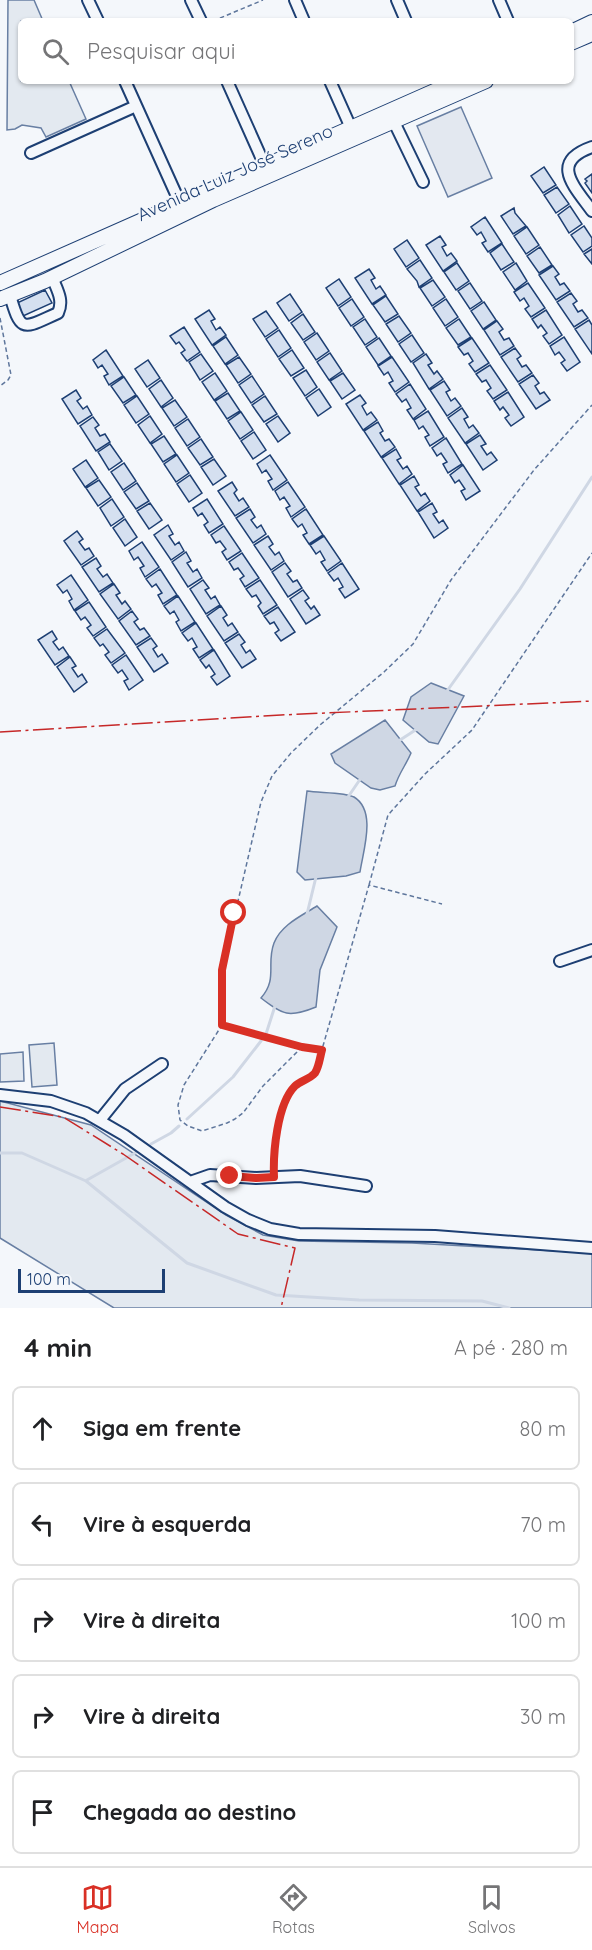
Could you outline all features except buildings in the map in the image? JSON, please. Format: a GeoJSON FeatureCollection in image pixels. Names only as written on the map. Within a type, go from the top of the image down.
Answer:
{"type":"FeatureCollection","features":[{"type":"Feature","properties":{"kind":"main road"},"geometry":{"type":"LineString","coordinates":[[574,31],[592,22]]}},
{"type":"Feature","properties":{"kind":"main road"},"geometry":{"type":"LineString","coordinates":[[574,42],[592,34]]}},
{"type":"Feature","properties":{"kind":"main road","name":"Avenida Luiz José Sereno"},"geometry":{"type":"LineString","coordinates":[[5,297],[48,279],[213,200],[479,84]]}},
{"type":"Feature","properties":{"kind":"main road","name":"Avenida Luiz José Sereno"},"geometry":{"type":"LineString","coordinates":[[0,283],[351,128],[435,85]]}},
{"type":"Feature","properties":{"kind":"main road"},"geometry":{"type":"LineString","coordinates":[[39,267],[48,279]]}},
{"type":"Feature","properties":{"kind":"street"},"geometry":{"type":"LineString","coordinates":[[88,0],[97,18]]}},
{"type":"Feature","properties":{"kind":"street"},"geometry":{"type":"LineString","coordinates":[[191,0],[200,18]]}},
{"type":"Feature","properties":{"kind":"street"},"geometry":{"type":"LineString","coordinates":[[295,0],[303,18]]}},
{"type":"Feature","properties":{"kind":"street"},"geometry":{"type":"LineString","coordinates":[[397,0],[405,18]]}},
{"type":"Feature","properties":{"kind":"street"},"geometry":{"type":"LineString","coordinates":[[499,0],[507,18]]}},
{"type":"Feature","properties":{"kind":"street"},"geometry":{"type":"LineString","coordinates":[[125,84],[180,203]]}},
{"type":"Feature","properties":{"kind":"street"},"geometry":{"type":"LineString","coordinates":[[228,84],[265,166]]}},
{"type":"Feature","properties":{"kind":"street"},"geometry":{"type":"LineString","coordinates":[[331,84],[351,128]]}},
{"type":"Feature","properties":{"kind":"street"},"geometry":{"type":"LineString","coordinates":[[31,153],[136,106]]}},
{"type":"Feature","properties":{"kind":"street"},"geometry":{"type":"LineString","coordinates":[[394,122],[423,182]]}},
{"type":"Feature","properties":{"kind":"street"},"geometry":{"type":"LineString","coordinates":[[592,147],[573,156],[568,172],[570,181],[592,211]]}},
{"type":"Feature","properties":{"kind":"street"},"geometry":{"type":"LineString","coordinates":[[5,297],[16,318],[30,325],[58,313],[61,306],[60,297],[48,279]]}},
{"type":"Feature","properties":{"kind":"street"},"geometry":{"type":"LineString","coordinates":[[560,961],[592,950]]}},
{"type":"Feature","properties":{"kind":"street"},"geometry":{"type":"LineString","coordinates":[[100,1120],[125,1089],[162,1064]]}},
{"type":"Feature","properties":{"kind":"street"},"geometry":{"type":"LineString","coordinates":[[0,1095],[51,1101],[100,1120],[225,1207],[270,1229],[299,1234],[417,1236],[592,1248]]}},
{"type":"Feature","properties":{"kind":"street"},"geometry":{"type":"LineString","coordinates":[[190,1182],[210,1176],[256,1178],[300,1176],[366,1185]]}},
{"type":"Feature","properties":{"kind":"path"},"geometry":{"type":"LineString","coordinates":[[220,18],[263,0]]}},
{"type":"Feature","properties":{"kind":"path"},"geometry":{"type":"LineString","coordinates":[[0,318],[11,375],[0,386]]}},
{"type":"Feature","properties":{"kind":"path"},"geometry":{"type":"LineString","coordinates":[[302,1047],[263,1086],[243,1113],[227,1123],[201,1131],[180,1120],[178,1105],[184,1085],[222,1025],[222,970],[261,802],[272,776],[291,753],[320,725],[384,672],[413,644],[451,580],[534,470],[592,405]]}},
{"type":"Feature","properties":{"kind":"path"},"geometry":{"type":"LineString","coordinates":[[274,1177],[273,1154],[281,1116],[288,1095],[295,1086],[315,1073],[388,815],[425,774],[472,730],[592,553]]}},
{"type":"Feature","properties":{"kind":"path"},"geometry":{"type":"LineString","coordinates":[[369,885],[442,904]]}},
{"type":"Feature","properties":{"kind":"path"},"geometry":{"type":"LineString","coordinates":[[222,1025],[302,1047],[322,1050]]}},
{"type":"Feature","properties":{"kind":"shaded area"},"geometry":{"type":"Polygon","coordinates":[[[8,0],[34,0],[42,18],[18,18],[18,84],[70,84],[86,119],[46,137],[41,128],[22,125],[7,130],[8,0]]]}},
{"type":"Feature","properties":{"kind":"shaded area"},"geometry":{"type":"Polygon","coordinates":[[[461,107],[492,178],[448,197],[417,126],[461,107]]]}},
{"type":"Feature","properties":{"kind":"shaded area"},"geometry":{"type":"Polygon","coordinates":[[[431,683],[464,696],[438,744],[429,742],[403,720],[411,697],[431,683]]]}},
{"type":"Feature","properties":{"kind":"shaded area"},"geometry":{"type":"Polygon","coordinates":[[[385,720],[411,753],[395,786],[380,790],[371,788],[335,763],[331,754],[385,720]]]}},
{"type":"Feature","properties":{"kind":"shaded area"},"geometry":{"type":"Polygon","coordinates":[[[307,791],[350,795],[361,803],[367,821],[367,832],[360,872],[346,876],[305,880],[297,872],[307,791]]]}},
{"type":"Feature","properties":{"kind":"shaded area"},"geometry":{"type":"Polygon","coordinates":[[[317,906],[337,927],[320,970],[316,1007],[299,1013],[287,1013],[261,998],[269,984],[274,943],[286,926],[317,906]]]}},
{"type":"Feature","properties":{"kind":"shaded area"},"geometry":{"type":"Polygon","coordinates":[[[54,1043],[57,1085],[32,1087],[29,1045],[54,1043]]]}},
{"type":"Feature","properties":{"kind":"shaded area"},"geometry":{"type":"Polygon","coordinates":[[[23,1052],[24,1081],[0,1082],[0,1054],[23,1052]]]}},
{"type":"Feature","properties":{"kind":"shaded area"},"geometry":{"type":"Polygon","coordinates":[[[0,1101],[91,1125],[226,1215],[263,1235],[299,1241],[412,1243],[592,1253],[592,1308],[114,1308],[0,1238],[0,1101]]]}},
{"type":"Feature","properties":{"kind":"waterway"},"geometry":{"type":"LineString","coordinates":[[447,691],[520,589],[592,477]]}},
{"type":"Feature","properties":{"kind":"waterway"},"geometry":{"type":"LineString","coordinates":[[397,742],[417,729]]}},
{"type":"Feature","properties":{"kind":"waterway"},"geometry":{"type":"LineString","coordinates":[[348,797],[361,778]]}},
{"type":"Feature","properties":{"kind":"waterway"},"geometry":{"type":"LineString","coordinates":[[307,914],[316,877]]}},
{"type":"Feature","properties":{"kind":"waterway"},"geometry":{"type":"LineString","coordinates":[[266,1034],[275,1006]]}},
{"type":"Feature","properties":{"kind":"waterway"},"geometry":{"type":"LineString","coordinates":[[187,1119],[233,1077],[261,1041]]}},
{"type":"Feature","properties":{"kind":"waterway"},"geometry":{"type":"LineString","coordinates":[[151,1144],[179,1126]]}},
{"type":"Feature","properties":{"kind":"waterway"},"geometry":{"type":"LineString","coordinates":[[0,1153],[22,1153],[86,1181],[187,1263],[276,1295],[359,1300],[482,1301],[509,1308]]}},
{"type":"Feature","properties":{"kind":"waterway"},"geometry":{"type":"LineString","coordinates":[[87,1180],[135,1153]]}},
{"type":"Feature","properties":{"kind":"power"},"geometry":{"type":"LineString","coordinates":[[0,732],[281,715],[592,701]]}},
{"type":"Feature","properties":{"kind":"power"},"geometry":{"type":"LineString","coordinates":[[0,1107],[63,1117],[123,1154],[238,1234],[295,1248],[281,1308]]}},
{"type":"Feature","properties":{"kind":"route"},"geometry":{"type":"LineString","coordinates":[[230,1176],[274,1177],[273,1154],[288,1095],[295,1086],[315,1073],[322,1050],[302,1047],[222,1025],[222,970],[234,913]]}}]}
